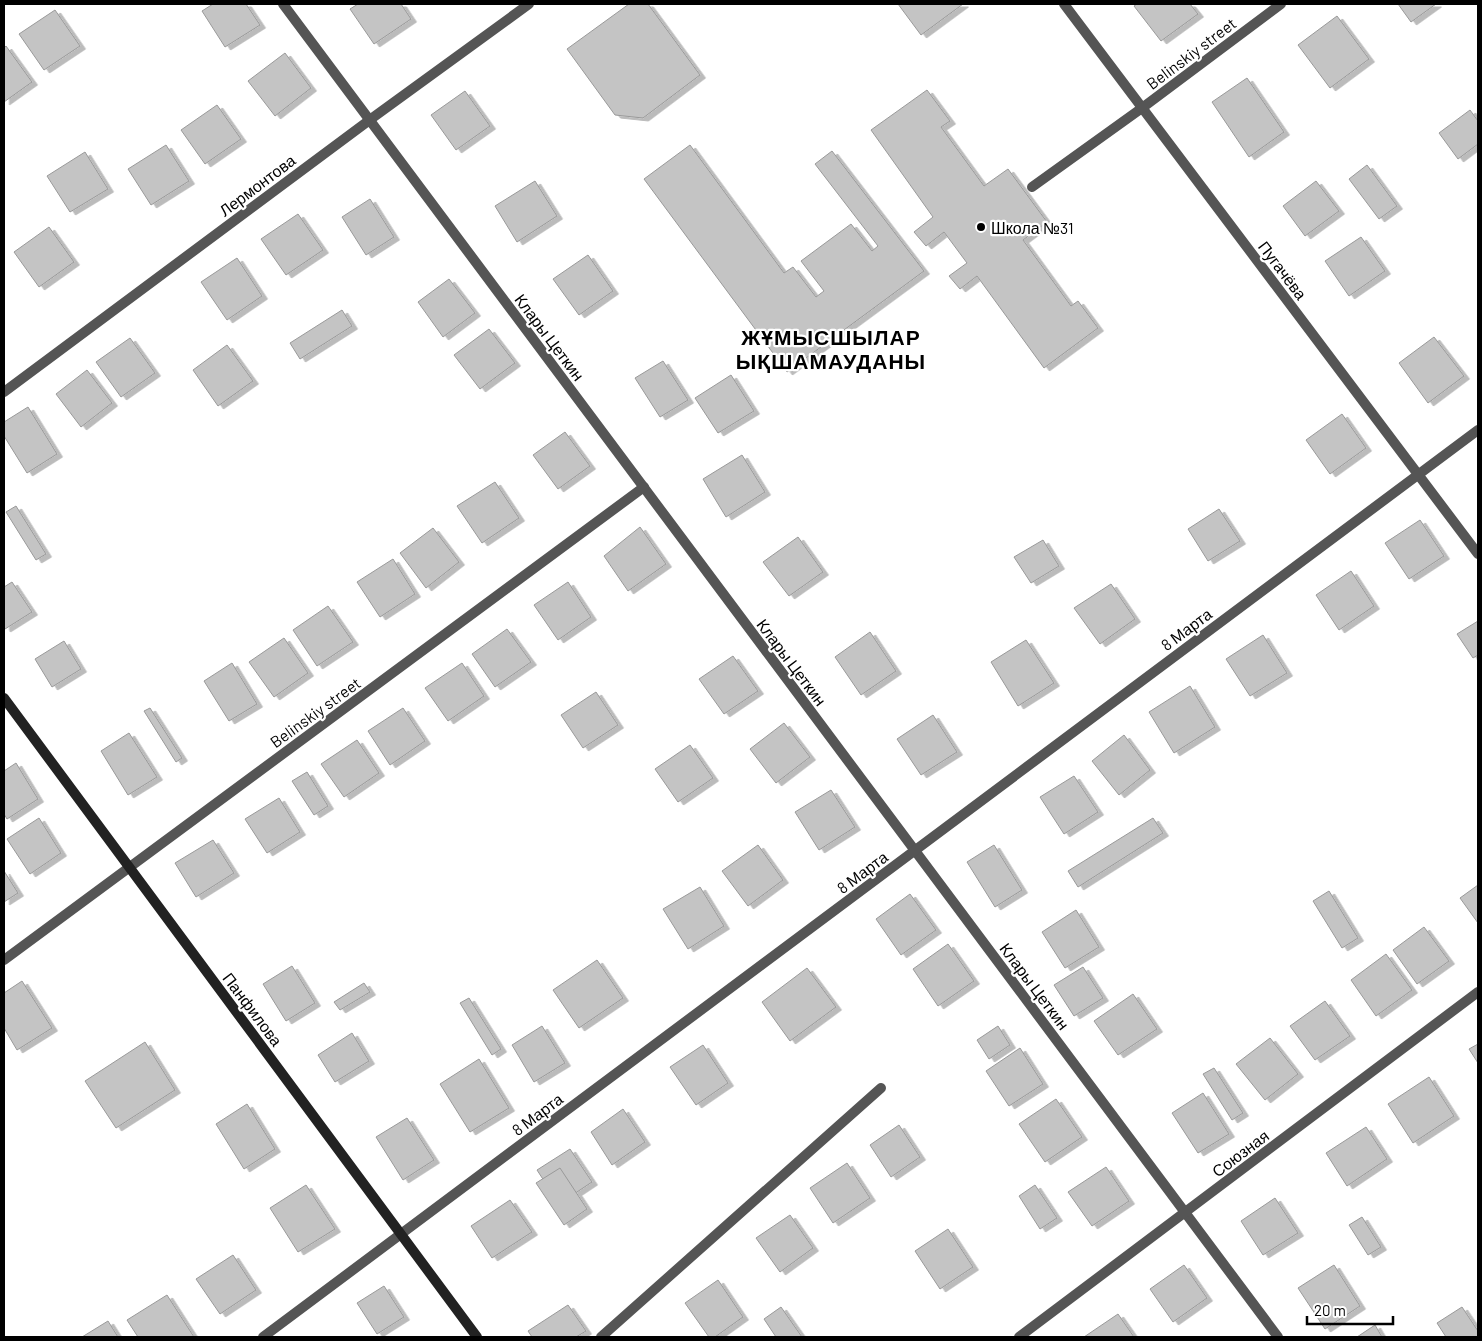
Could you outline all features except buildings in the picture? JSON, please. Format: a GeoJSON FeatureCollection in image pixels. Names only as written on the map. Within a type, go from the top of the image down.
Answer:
{"type":"FeatureCollection","features":[{"type":"Feature","properties":{"kind":"street","name":"Клары Цеткин"},"geometry":{"type":"LineString","coordinates":[[283,4],[1278,1337]]}},
{"type":"Feature","properties":{"kind":"street","name":"Лермонтова"},"geometry":{"type":"LineString","coordinates":[[4,392],[528,4]]}},
{"type":"Feature","properties":{"kind":"street","name":"Пугачёва"},"geometry":{"type":"LineString","coordinates":[[1064,4],[1478,554]]}},
{"type":"Feature","properties":{"kind":"street","name":"Belinskiy street"},"geometry":{"type":"LineString","coordinates":[[1032,187],[1281,4]]}},
{"type":"Feature","properties":{"kind":"street","name":"8 Марта"},"geometry":{"type":"LineString","coordinates":[[263,1337],[1478,430]]}},
{"type":"Feature","properties":{"kind":"street","name":"Belinskiy street"},"geometry":{"type":"LineString","coordinates":[[4,960],[644,487]]}},
{"type":"Feature","properties":{"kind":"street","name":"Панфилова"},"geometry":{"type":"LineString","coordinates":[[4,698],[477,1337]]}},
{"type":"Feature","properties":{"kind":"street","name":"Союзная"},"geometry":{"type":"LineString","coordinates":[[1019,1337],[1478,992]]}},
{"type":"Feature","properties":{"kind":"street"},"geometry":{"type":"LineString","coordinates":[[600,1337],[881,1088]]}},
{"type":"Feature","properties":{"kind":"place","name":"Школа №31"},"geometry":{"type":"Point","coordinates":[981,227]}},
{"type":"Feature","properties":{"kind":"district","name":"ЖҰМЫСШЫЛАР ЫҚШАМАУДАНЫ"},"geometry":{"type":"Point","coordinates":[831,348]}}]}
